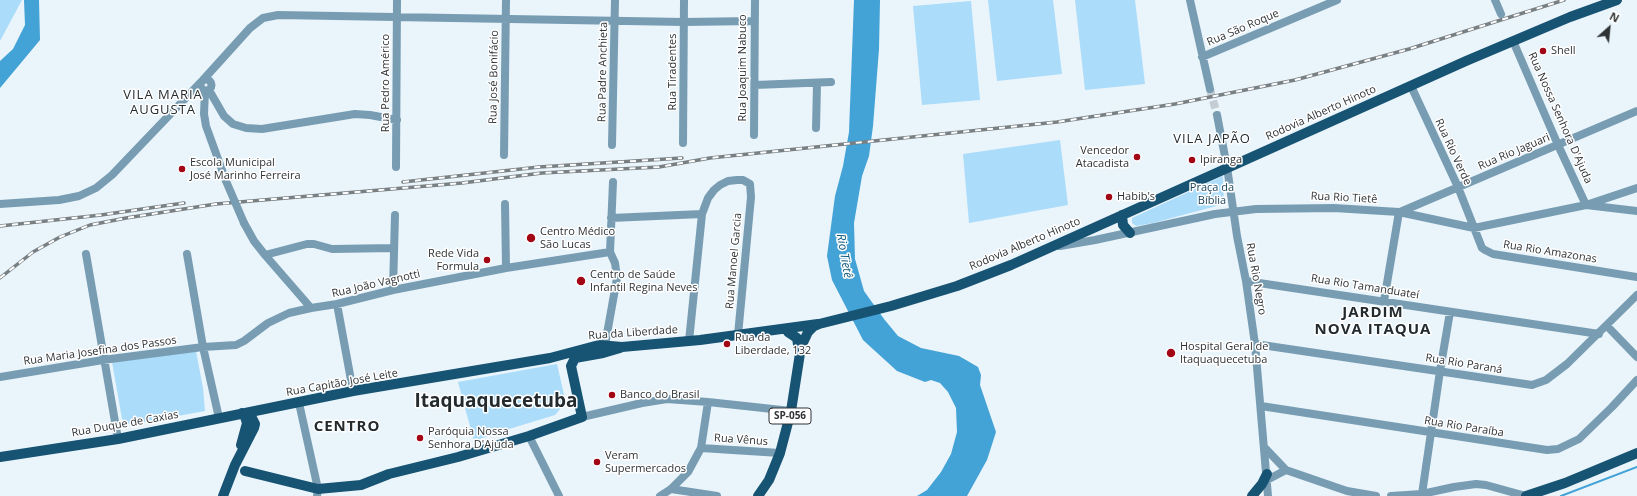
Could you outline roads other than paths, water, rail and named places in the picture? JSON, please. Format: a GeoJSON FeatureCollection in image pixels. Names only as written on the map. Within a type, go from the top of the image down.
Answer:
{"type":"FeatureCollection","features":[{"type":"Feature","properties":{"kind":"main road","name":"Rodovia Alberto Hinoto"},"geometry":{"type":"LineString","coordinates":[[808,332],[819,324],[891,306],[963,284],[1011,265],[1227,167],[1513,41],[1570,17],[1617,0]]}},
{"type":"Feature","properties":{"kind":"main road"},"geometry":{"type":"LineString","coordinates":[[1122,215],[1123,225],[1130,233]]}},
{"type":"Feature","properties":{"kind":"main road","name":"Rodovia Alberto Hinoto"},"geometry":{"type":"LineString","coordinates":[[808,332],[819,329],[834,321]]}},
{"type":"Feature","properties":{"kind":"main road","name":"Rua da Liberdade"},"geometry":{"type":"LineString","coordinates":[[439,378],[550,358],[590,347],[605,345],[622,347],[689,341],[819,324]]}},
{"type":"Feature","properties":{"kind":"main road","name":"Rua da Liberdade"},"geometry":{"type":"LineString","coordinates":[[759,332],[808,332]]}},
{"type":"Feature","properties":{"kind":"main road"},"geometry":{"type":"LineString","coordinates":[[788,332],[797,338],[800,352]]}},
{"type":"Feature","properties":{"kind":"main road","name":"SP-056"},"geometry":{"type":"LineString","coordinates":[[758,496],[769,480],[780,453],[791,411],[800,352],[808,332]]}},
{"type":"Feature","properties":{"kind":"main road"},"geometry":{"type":"LineString","coordinates":[[583,356],[586,353],[599,350],[605,345]]}},
{"type":"Feature","properties":{"kind":"main road"},"geometry":{"type":"LineString","coordinates":[[229,496],[238,474],[242,471],[318,492],[361,485],[389,474],[458,457],[529,436],[582,417],[571,366],[574,358],[602,354],[622,347]]}},
{"type":"Feature","properties":{"kind":"main road"},"geometry":{"type":"LineString","coordinates":[[550,358],[562,360],[571,366]]}},
{"type":"Feature","properties":{"kind":"main road","name":"Rua Capitão José Leite"},"geometry":{"type":"LineString","coordinates":[[252,418],[262,410],[353,391],[439,378]]}},
{"type":"Feature","properties":{"kind":"main road","name":"Rua Duque de Caxias"},"geometry":{"type":"LineString","coordinates":[[0,457],[118,439],[262,410]]}},
{"type":"Feature","properties":{"kind":"main road"},"geometry":{"type":"LineString","coordinates":[[242,413],[252,418],[254,424],[242,463],[245,471]]}},
{"type":"Feature","properties":{"kind":"main road"},"geometry":{"type":"LineString","coordinates":[[235,465],[247,423],[242,413]]}},
{"type":"Feature","properties":{"kind":"main road"},"geometry":{"type":"LineString","coordinates":[[222,496],[235,465],[249,439]]}},
{"type":"Feature","properties":{"kind":"main road"},"geometry":{"type":"LineString","coordinates":[[1526,496],[1565,483],[1637,453]]}},
{"type":"Feature","properties":{"kind":"main road"},"geometry":{"type":"LineString","coordinates":[[1252,496],[1267,477]]}},
{"type":"Feature","properties":{"kind":"street","name":"Rua Pedro Américo"},"geometry":{"type":"LineString","coordinates":[[396,167],[397,0]]}},
{"type":"Feature","properties":{"kind":"street","name":"Rua José Bonifácio"},"geometry":{"type":"LineString","coordinates":[[504,155],[506,0]]}},
{"type":"Feature","properties":{"kind":"street","name":"Rua Padre Anchieta"},"geometry":{"type":"LineString","coordinates":[[612,145],[615,0]]}},
{"type":"Feature","properties":{"kind":"street","name":"Rua Tiradentes"},"geometry":{"type":"LineString","coordinates":[[683,143],[684,0]]}},
{"type":"Feature","properties":{"kind":"street","name":"Rua Joaquim Nabuco"},"geometry":{"type":"LineString","coordinates":[[754,135],[755,0]]}},
{"type":"Feature","properties":{"kind":"street"},"geometry":{"type":"LineString","coordinates":[[1190,0],[1210,89]]}},
{"type":"Feature","properties":{"kind":"street"},"geometry":{"type":"LineString","coordinates":[[1494,0],[1501,14]]}},
{"type":"Feature","properties":{"kind":"street","name":"Rua São Roque"},"geometry":{"type":"LineString","coordinates":[[1202,57],[1332,1]]}},
{"type":"Feature","properties":{"kind":"street"},"geometry":{"type":"LineString","coordinates":[[311,308],[265,255],[254,241],[244,223],[226,181],[206,126],[204,114],[205,86],[216,64],[250,28],[263,18],[278,16],[506,18],[684,22],[754,21]]}},
{"type":"Feature","properties":{"kind":"street","name":"Rua Nossa Senhora D'Ajuda"},"geometry":{"type":"LineString","coordinates":[[1513,41],[1586,205]]}},
{"type":"Feature","properties":{"kind":"street"},"geometry":{"type":"LineString","coordinates":[[755,85],[817,84],[831,82]]}},
{"type":"Feature","properties":{"kind":"street"},"geometry":{"type":"LineString","coordinates":[[816,128],[817,84]]}},
{"type":"Feature","properties":{"kind":"street"},"geometry":{"type":"LineString","coordinates":[[205,86],[224,116],[233,124],[246,128],[262,128],[356,114],[397,120]]}},
{"type":"Feature","properties":{"kind":"street"},"geometry":{"type":"LineString","coordinates":[[0,204],[63,199],[79,196],[96,188],[112,175],[187,96],[205,86]]}},
{"type":"Feature","properties":{"kind":"street","name":"Rua Rio Verde"},"geometry":{"type":"LineString","coordinates":[[1411,86],[1458,187],[1474,228]]}},
{"type":"Feature","properties":{"kind":"street","name":"Rua Rio Jaguari"},"geometry":{"type":"LineString","coordinates":[[1399,212],[1637,111]]}},
{"type":"Feature","properties":{"kind":"street","name":"Rua Rio Negro"},"geometry":{"type":"LineString","coordinates":[[1217,115],[1246,281],[1255,344],[1268,496]]}},
{"type":"Feature","properties":{"kind":"street","name":"Rua Manoel Garcia"},"geometry":{"type":"LineString","coordinates":[[702,214],[708,198],[720,185],[728,181],[742,180],[750,184],[751,188],[738,335]]}},
{"type":"Feature","properties":{"kind":"street"},"geometry":{"type":"LineString","coordinates":[[605,345],[617,278],[615,263],[610,252],[613,182]]}},
{"type":"Feature","properties":{"kind":"street","name":"Rua Rio Tietê"},"geometry":{"type":"LineString","coordinates":[[1047,248],[1130,233],[1215,214],[1302,207],[1399,212],[1462,224],[1474,228],[1586,205],[1637,188]]}},
{"type":"Feature","properties":{"kind":"street"},"geometry":{"type":"LineString","coordinates":[[505,204],[506,268]]}},
{"type":"Feature","properties":{"kind":"street"},"geometry":{"type":"LineString","coordinates":[[1586,205],[1637,211]]}},
{"type":"Feature","properties":{"kind":"street"},"geometry":{"type":"LineString","coordinates":[[1384,301],[1399,212]]}},
{"type":"Feature","properties":{"kind":"street"},"geometry":{"type":"LineString","coordinates":[[612,218],[702,214],[689,341]]}},
{"type":"Feature","properties":{"kind":"street"},"geometry":{"type":"LineString","coordinates":[[393,290],[395,215]]}},
{"type":"Feature","properties":{"kind":"street","name":"Rua Rio Amazonas"},"geometry":{"type":"LineString","coordinates":[[1474,228],[1482,248],[1493,254],[1637,277]]}},
{"type":"Feature","properties":{"kind":"street"},"geometry":{"type":"LineString","coordinates":[[265,255],[307,244],[314,244],[332,249],[394,248]]}},
{"type":"Feature","properties":{"kind":"street","name":"Rua João Vagnotti"},"geometry":{"type":"LineString","coordinates":[[203,347],[236,345],[279,317],[311,308],[337,304],[393,290],[506,268],[610,252]]}},
{"type":"Feature","properties":{"kind":"street"},"geometry":{"type":"LineString","coordinates":[[86,254],[103,360],[118,439]]}},
{"type":"Feature","properties":{"kind":"street"},"geometry":{"type":"LineString","coordinates":[[187,254],[203,347],[219,418]]}},
{"type":"Feature","properties":{"kind":"street","name":"Rua Rio Tamanduateí"},"geometry":{"type":"LineString","coordinates":[[1246,281],[1599,334]]}},
{"type":"Feature","properties":{"kind":"street","name":"Rua Rio Paraná"},"geometry":{"type":"LineString","coordinates":[[1255,344],[1523,384],[1539,383],[1553,375],[1567,364],[1637,295]]}},
{"type":"Feature","properties":{"kind":"street"},"geometry":{"type":"LineString","coordinates":[[337,304],[353,391]]}},
{"type":"Feature","properties":{"kind":"street"},"geometry":{"type":"LineString","coordinates":[[1422,494],[1450,312]]}},
{"type":"Feature","properties":{"kind":"street"},"geometry":{"type":"LineString","coordinates":[[1607,326],[1637,357]]}},
{"type":"Feature","properties":{"kind":"street","name":"Rua Maria Josefina dos Passos"},"geometry":{"type":"LineString","coordinates":[[0,377],[103,360],[203,347]]}},
{"type":"Feature","properties":{"kind":"street","name":"Rua Rio Paraíba"},"geometry":{"type":"LineString","coordinates":[[1261,406],[1547,450],[1558,449],[1579,439],[1590,430],[1637,380]]}},
{"type":"Feature","properties":{"kind":"street"},"geometry":{"type":"LineString","coordinates":[[582,417],[655,400],[708,402],[791,411]]}},
{"type":"Feature","properties":{"kind":"street"},"geometry":{"type":"LineString","coordinates":[[660,496],[671,489],[688,472],[701,448],[708,402]]}},
{"type":"Feature","properties":{"kind":"street"},"geometry":{"type":"LineString","coordinates":[[299,403],[318,492]]}},
{"type":"Feature","properties":{"kind":"street"},"geometry":{"type":"LineString","coordinates":[[529,436],[559,496]]}},
{"type":"Feature","properties":{"kind":"street","name":"Rua Vênus"},"geometry":{"type":"LineString","coordinates":[[701,448],[780,453]]}},
{"type":"Feature","properties":{"kind":"street"},"geometry":{"type":"LineString","coordinates":[[1264,448],[1286,470],[1347,491],[1376,496]]}},
{"type":"Feature","properties":{"kind":"street"},"geometry":{"type":"LineString","coordinates":[[1267,477],[1286,470]]}},
{"type":"Feature","properties":{"kind":"street"},"geometry":{"type":"LineString","coordinates":[[1391,496],[1422,494],[1476,484],[1486,485],[1526,496]]}},
{"type":"Feature","properties":{"kind":"street"},"geometry":{"type":"LineString","coordinates":[[671,489],[717,496]]}},
{"type":"Feature","properties":{"kind":"water"},"geometry":{"type":"Polygon","coordinates":[[[24,0],[39,0],[40,40],[0,88],[0,61],[13,49],[25,25],[24,0]]]}},
{"type":"Feature","properties":{"kind":"water","name":"Rio Tietê"},"geometry":{"type":"Polygon","coordinates":[[[854,0],[880,0],[879,49],[873,126],[869,156],[862,176],[854,223],[855,259],[864,291],[898,336],[921,348],[959,356],[978,367],[981,375],[980,385],[996,432],[987,460],[967,496],[917,496],[927,490],[941,472],[951,454],[957,432],[956,408],[948,392],[940,383],[931,380],[925,382],[897,371],[863,340],[832,280],[827,256],[835,196],[843,166],[849,132],[854,0]]]}},
{"type":"Feature","properties":{"kind":"waterway"},"geometry":{"type":"LineString","coordinates":[[1561,496],[1637,467]]}},
{"type":"Feature","properties":{"kind":"tunnel"},"geometry":{"type":"LineString","coordinates":[[1210,89],[1217,115]]}},
{"type":"Feature","properties":{"kind":"railway"},"geometry":{"type":"LineString","coordinates":[[0,278],[33,252],[60,237],[90,225],[126,218],[216,204],[462,183],[542,173],[659,167],[710,158],[1057,122],[1175,104],[1295,80],[1409,49],[1564,0]]}},
{"type":"Feature","properties":{"kind":"railway"},"geometry":{"type":"LineString","coordinates":[[403,182],[539,167],[682,158]]}},
{"type":"Feature","properties":{"kind":"railway"},"geometry":{"type":"LineString","coordinates":[[0,226],[101,215],[184,203]]}},
{"type":"Feature","properties":{"kind":"place","name":"Shell"},"geometry":{"type":"Point","coordinates":[1543,51]}},
{"type":"Feature","properties":{"kind":"place","name":"Vencedor Atacadista"},"geometry":{"type":"Point","coordinates":[1137,157]}},
{"type":"Feature","properties":{"kind":"place","name":"Ipiranga"},"geometry":{"type":"Point","coordinates":[1192,160]}},
{"type":"Feature","properties":{"kind":"place","name":"Escola Municipal José Marinho Ferreira"},"geometry":{"type":"Point","coordinates":[182,169]}},
{"type":"Feature","properties":{"kind":"place","name":"Habib's"},"geometry":{"type":"Point","coordinates":[1109,197]}},
{"type":"Feature","properties":{"kind":"place","name":"Centro Médico São Lucas"},"geometry":{"type":"Point","coordinates":[531,238]}},
{"type":"Feature","properties":{"kind":"place","name":"Rede Vida Formula"},"geometry":{"type":"Point","coordinates":[487,260]}},
{"type":"Feature","properties":{"kind":"place","name":"Centro de Saúde Infantil Regina Neves"},"geometry":{"type":"Point","coordinates":[581,281]}},
{"type":"Feature","properties":{"kind":"place","name":"Rua da Liberdade, 132"},"geometry":{"type":"Point","coordinates":[727,344]}},
{"type":"Feature","properties":{"kind":"place","name":"Hospital Geral de Itaquaquecetuba"},"geometry":{"type":"Point","coordinates":[1171,353]}},
{"type":"Feature","properties":{"kind":"place","name":"Banco do Brasil"},"geometry":{"type":"Point","coordinates":[612,395]}},
{"type":"Feature","properties":{"kind":"place","name":"Paróquia Nossa Senhora D'Ajuda"},"geometry":{"type":"Point","coordinates":[420,438]}},
{"type":"Feature","properties":{"kind":"place","name":"Veram Supermercados"},"geometry":{"type":"Point","coordinates":[597,462]}},
{"type":"Feature","properties":{"kind":"district","name":"VILA MARIA AUGUSTA"},"geometry":{"type":"Point","coordinates":[163,102]}},
{"type":"Feature","properties":{"kind":"district","name":"VILA JAPÃO"},"geometry":{"type":"Point","coordinates":[1212,139]}},
{"type":"Feature","properties":{"kind":"district","name":"JARDIM NOVA ITAQUA"},"geometry":{"type":"Point","coordinates":[1373,322]}},
{"type":"Feature","properties":{"kind":"district","name":"Itaquaquecetuba"},"geometry":{"type":"Point","coordinates":[496,402]}},
{"type":"Feature","properties":{"kind":"district","name":"CENTRO"},"geometry":{"type":"Point","coordinates":[347,427]}},
{"type":"Feature","properties":{"kind":"park label","name":"Praça da Bíblia"},"geometry":{"type":"Point","coordinates":[1212,194]}}]}
